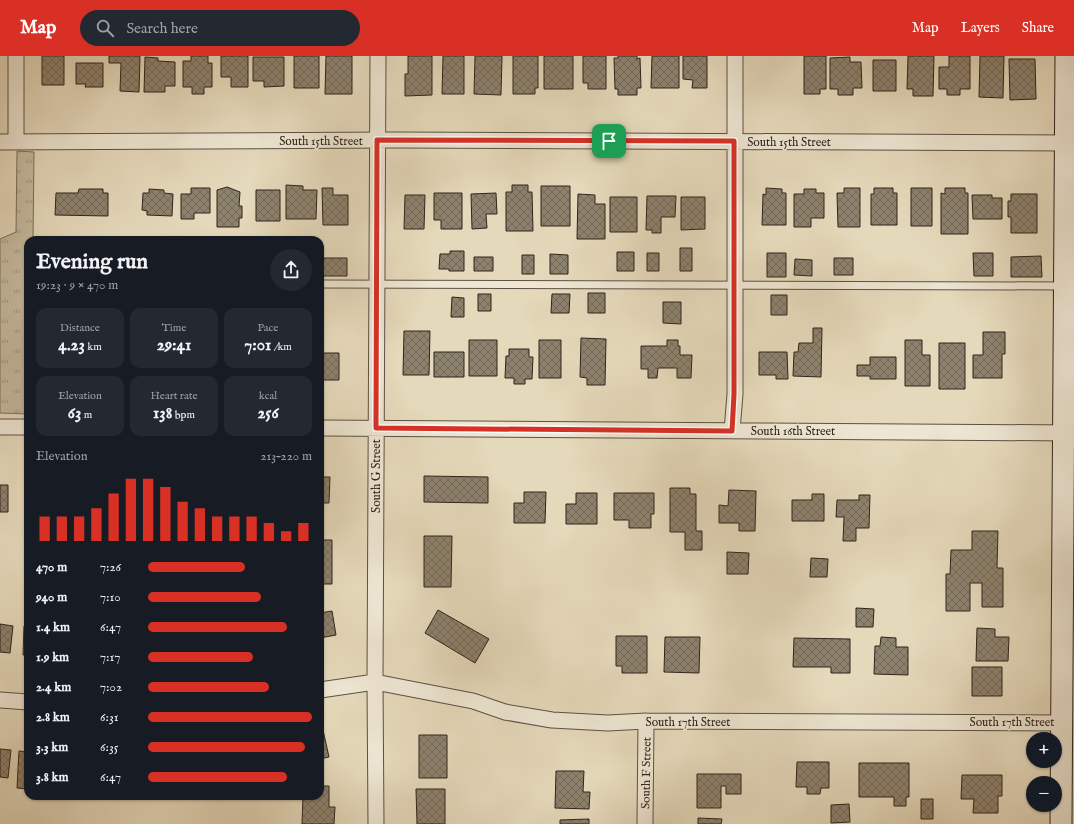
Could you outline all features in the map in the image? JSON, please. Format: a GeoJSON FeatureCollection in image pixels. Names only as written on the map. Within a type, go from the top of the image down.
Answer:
{"type":"FeatureCollection","features":[{"type":"Feature","properties":{"kind":"street"},"geometry":{"type":"LineString","coordinates":[[16,56],[16,142]]}},
{"type":"Feature","properties":{"kind":"street","name":"South G Street"},"geometry":{"type":"LineString","coordinates":[[376,824],[375,682],[378,56]]}},
{"type":"Feature","properties":{"kind":"street"},"geometry":{"type":"LineString","coordinates":[[732,431],[734,394],[735,56]]}},
{"type":"Feature","properties":{"kind":"street"},"geometry":{"type":"LineString","coordinates":[[1061,824],[1069,432],[1070,143],[1066,56]]}},
{"type":"Feature","properties":{"kind":"street","name":"South 15th Street"},"geometry":{"type":"LineString","coordinates":[[0,142],[377,140],[1070,143]]}},
{"type":"Feature","properties":{"kind":"street"},"geometry":{"type":"LineString","coordinates":[[0,427],[24,427]]}},
{"type":"Feature","properties":{"kind":"street","name":"South 16th Street"},"geometry":{"type":"LineString","coordinates":[[324,428],[1069,432]]}},
{"type":"Feature","properties":{"kind":"street","name":"South 17th Street"},"geometry":{"type":"LineString","coordinates":[[324,689],[375,682],[473,701],[505,712],[552,720],[608,723],[1062,723]]}},
{"type":"Feature","properties":{"kind":"street"},"geometry":{"type":"LineString","coordinates":[[0,700],[24,702]]}},
{"type":"Feature","properties":{"kind":"street","name":"South F Street"},"geometry":{"type":"LineString","coordinates":[[645,824],[646,722]]}},
{"type":"Feature","properties":{"kind":"lane"},"geometry":{"type":"LineString","coordinates":[[324,284],[1069,286]]}},
{"type":"Feature","properties":{"kind":"green space"},"geometry":{"type":"Polygon","coordinates":[[[17,151],[34,152],[33,236],[24,236],[24,414],[0,413],[0,239],[16,232],[17,151]]]}},
{"type":"Feature","properties":{"kind":"building"},"geometry":{"type":"Polygon","coordinates":[[[42,56],[64,56],[64,85],[42,85],[42,56]]]}},
{"type":"Feature","properties":{"kind":"building"},"geometry":{"type":"Polygon","coordinates":[[[109,56],[140,56],[139,92],[120,91],[121,63],[109,63],[109,56]]]}},
{"type":"Feature","properties":{"kind":"building"},"geometry":{"type":"Polygon","coordinates":[[[191,56],[208,56],[208,63],[212,63],[212,87],[204,87],[204,94],[192,94],[192,87],[183,87],[183,61],[191,61],[191,56]]]}},
{"type":"Feature","properties":{"kind":"building"},"geometry":{"type":"Polygon","coordinates":[[[221,56],[248,56],[248,87],[231,87],[231,77],[221,77],[221,56]]]}},
{"type":"Feature","properties":{"kind":"building"},"geometry":{"type":"Polygon","coordinates":[[[294,56],[319,56],[319,88],[294,88],[294,56]]]}},
{"type":"Feature","properties":{"kind":"building"},"geometry":{"type":"Polygon","coordinates":[[[326,56],[352,56],[352,94],[325,94],[326,56]]]}},
{"type":"Feature","properties":{"kind":"building"},"geometry":{"type":"Polygon","coordinates":[[[408,56],[432,56],[432,95],[405,96],[405,74],[408,74],[408,56]]]}},
{"type":"Feature","properties":{"kind":"building"},"geometry":{"type":"Polygon","coordinates":[[[443,56],[464,56],[464,94],[442,94],[443,56]]]}},
{"type":"Feature","properties":{"kind":"building"},"geometry":{"type":"Polygon","coordinates":[[[475,56],[502,56],[501,95],[474,94],[475,56]]]}},
{"type":"Feature","properties":{"kind":"building"},"geometry":{"type":"Polygon","coordinates":[[[513,56],[538,56],[538,88],[535,88],[535,94],[513,94],[513,56]]]}},
{"type":"Feature","properties":{"kind":"building"},"geometry":{"type":"Polygon","coordinates":[[[544,56],[573,56],[573,89],[544,89],[544,56]]]}},
{"type":"Feature","properties":{"kind":"building"},"geometry":{"type":"Polygon","coordinates":[[[583,56],[606,56],[606,89],[588,89],[588,83],[583,83],[583,56]]]}},
{"type":"Feature","properties":{"kind":"building"},"geometry":{"type":"Polygon","coordinates":[[[618,56],[637,56],[637,59],[640,58],[641,88],[637,88],[637,95],[618,95],[618,89],[615,89],[614,58],[618,58],[618,56]]]}},
{"type":"Feature","properties":{"kind":"building"},"geometry":{"type":"Polygon","coordinates":[[[652,56],[679,56],[679,88],[651,88],[652,56]]]}},
{"type":"Feature","properties":{"kind":"building"},"geometry":{"type":"Polygon","coordinates":[[[683,56],[707,56],[707,88],[692,88],[693,80],[683,79],[683,56]]]}},
{"type":"Feature","properties":{"kind":"building"},"geometry":{"type":"Polygon","coordinates":[[[804,56],[826,56],[826,89],[820,89],[820,94],[804,94],[804,56]]]}},
{"type":"Feature","properties":{"kind":"building"},"geometry":{"type":"Polygon","coordinates":[[[908,56],[934,56],[933,96],[913,96],[913,89],[907,89],[908,56]]]}},
{"type":"Feature","properties":{"kind":"building"},"geometry":{"type":"Polygon","coordinates":[[[949,56],[970,56],[970,89],[960,89],[960,95],[947,95],[947,89],[939,89],[939,67],[949,67],[949,56]]]}},
{"type":"Feature","properties":{"kind":"building"},"geometry":{"type":"Polygon","coordinates":[[[980,56],[1004,56],[1003,98],[979,97],[980,56]]]}},
{"type":"Feature","properties":{"kind":"building"},"geometry":{"type":"Polygon","coordinates":[[[145,57],[158,58],[158,61],[175,62],[175,86],[165,86],[165,92],[144,92],[145,57]]]}},
{"type":"Feature","properties":{"kind":"building"},"geometry":{"type":"Polygon","coordinates":[[[253,57],[284,57],[284,86],[264,87],[264,81],[253,81],[253,57]]]}},
{"type":"Feature","properties":{"kind":"building"},"geometry":{"type":"Polygon","coordinates":[[[850,57],[850,62],[861,62],[862,88],[853,88],[853,95],[838,95],[838,89],[830,89],[830,58],[850,57]]]}},
{"type":"Feature","properties":{"kind":"building"},"geometry":{"type":"Polygon","coordinates":[[[1009,59],[1035,59],[1036,99],[1010,100],[1009,59]]]}},
{"type":"Feature","properties":{"kind":"building"},"geometry":{"type":"Polygon","coordinates":[[[873,60],[896,60],[896,91],[873,91],[873,60]]]}},
{"type":"Feature","properties":{"kind":"building"},"geometry":{"type":"Polygon","coordinates":[[[76,63],[103,63],[103,87],[85,87],[86,84],[76,84],[76,63]]]}},
{"type":"Feature","properties":{"kind":"building"},"geometry":{"type":"Polygon","coordinates":[[[286,185],[303,186],[303,190],[317,190],[316,219],[286,219],[286,185]]]}},
{"type":"Feature","properties":{"kind":"building"},"geometry":{"type":"Polygon","coordinates":[[[512,185],[528,185],[528,192],[532,192],[533,231],[506,231],[506,192],[512,192],[512,185]]]}},
{"type":"Feature","properties":{"kind":"building"},"geometry":{"type":"Polygon","coordinates":[[[541,186],[570,186],[570,226],[541,226],[541,186]]]}},
{"type":"Feature","properties":{"kind":"building"},"geometry":{"type":"Polygon","coordinates":[[[227,187],[240,192],[239,206],[242,206],[242,218],[239,218],[239,227],[217,227],[217,190],[227,187]]]}},
{"type":"Feature","properties":{"kind":"building"},"geometry":{"type":"Polygon","coordinates":[[[191,188],[210,188],[210,213],[194,213],[194,219],[181,219],[181,194],[191,194],[191,188]]]}},
{"type":"Feature","properties":{"kind":"building"},"geometry":{"type":"Polygon","coordinates":[[[322,188],[333,188],[333,195],[348,195],[348,225],[323,225],[322,188]]]}},
{"type":"Feature","properties":{"kind":"building"},"geometry":{"type":"Polygon","coordinates":[[[766,188],[782,189],[782,193],[786,193],[786,225],[762,225],[763,194],[766,195],[766,188]]]}},
{"type":"Feature","properties":{"kind":"building"},"geometry":{"type":"Polygon","coordinates":[[[844,188],[860,188],[860,227],[838,227],[837,193],[844,193],[844,188]]]}},
{"type":"Feature","properties":{"kind":"building"},"geometry":{"type":"Polygon","coordinates":[[[874,188],[893,188],[893,193],[897,193],[897,225],[871,225],[871,194],[874,194],[874,188]]]}},
{"type":"Feature","properties":{"kind":"building"},"geometry":{"type":"Polygon","coordinates":[[[911,188],[932,188],[932,226],[911,226],[911,188]]]}},
{"type":"Feature","properties":{"kind":"building"},"geometry":{"type":"Polygon","coordinates":[[[945,188],[965,188],[965,193],[968,193],[968,234],[941,234],[941,193],[945,194],[945,188]]]}},
{"type":"Feature","properties":{"kind":"building"},"geometry":{"type":"Polygon","coordinates":[[[79,189],[103,189],[103,193],[108,193],[108,216],[55,215],[56,193],[78,193],[79,189]]]}},
{"type":"Feature","properties":{"kind":"building"},"geometry":{"type":"Polygon","coordinates":[[[149,189],[164,190],[164,193],[173,194],[172,216],[147,215],[147,211],[142,210],[143,193],[149,193],[149,189]]]}},
{"type":"Feature","properties":{"kind":"building"},"geometry":{"type":"Polygon","coordinates":[[[804,189],[816,189],[816,193],[824,193],[824,218],[811,218],[811,227],[794,227],[794,194],[804,194],[804,189]]]}},
{"type":"Feature","properties":{"kind":"building"},"geometry":{"type":"Polygon","coordinates":[[[256,190],[280,190],[280,221],[256,221],[256,190]]]}},
{"type":"Feature","properties":{"kind":"building"},"geometry":{"type":"Polygon","coordinates":[[[434,193],[462,193],[462,229],[441,229],[441,220],[434,220],[434,193]]]}},
{"type":"Feature","properties":{"kind":"building"},"geometry":{"type":"Polygon","coordinates":[[[496,193],[497,214],[486,214],[487,228],[472,229],[471,194],[496,193]]]}},
{"type":"Feature","properties":{"kind":"building"},"geometry":{"type":"Polygon","coordinates":[[[578,194],[595,195],[595,204],[605,204],[605,239],[577,239],[578,194]]]}},
{"type":"Feature","properties":{"kind":"building"},"geometry":{"type":"Polygon","coordinates":[[[1011,194],[1037,194],[1037,233],[1011,233],[1011,217],[1008,217],[1008,201],[1011,201],[1011,194]]]}},
{"type":"Feature","properties":{"kind":"building"},"geometry":{"type":"Polygon","coordinates":[[[405,195],[425,195],[424,229],[404,229],[405,195]]]}},
{"type":"Feature","properties":{"kind":"building"},"geometry":{"type":"Polygon","coordinates":[[[972,195],[992,195],[992,198],[1002,198],[1002,219],[973,219],[972,195]]]}},
{"type":"Feature","properties":{"kind":"building"},"geometry":{"type":"Polygon","coordinates":[[[647,196],[676,196],[675,217],[661,217],[661,233],[652,233],[652,230],[646,230],[647,196]]]}},
{"type":"Feature","properties":{"kind":"building"},"geometry":{"type":"Polygon","coordinates":[[[610,197],[637,197],[637,232],[610,232],[610,197]]]}},
{"type":"Feature","properties":{"kind":"building"},"geometry":{"type":"Polygon","coordinates":[[[681,197],[705,197],[705,229],[681,230],[681,197]]]}},
{"type":"Feature","properties":{"kind":"building"},"geometry":{"type":"Polygon","coordinates":[[[680,248],[692,248],[692,271],[680,271],[680,248]]]}},
{"type":"Feature","properties":{"kind":"building"},"geometry":{"type":"Polygon","coordinates":[[[450,251],[464,251],[464,271],[439,269],[440,254],[450,254],[450,251]]]}},
{"type":"Feature","properties":{"kind":"building"},"geometry":{"type":"Polygon","coordinates":[[[617,252],[634,252],[634,271],[617,271],[617,252]]]}},
{"type":"Feature","properties":{"kind":"building"},"geometry":{"type":"Polygon","coordinates":[[[647,253],[659,253],[659,271],[647,271],[647,253]]]}},
{"type":"Feature","properties":{"kind":"building"},"geometry":{"type":"Polygon","coordinates":[[[767,253],[786,253],[786,277],[767,277],[767,253]]]}},
{"type":"Feature","properties":{"kind":"building"},"geometry":{"type":"Polygon","coordinates":[[[973,253],[993,253],[993,276],[974,276],[973,253]]]}},
{"type":"Feature","properties":{"kind":"building"},"geometry":{"type":"Polygon","coordinates":[[[550,254],[568,255],[568,274],[550,274],[550,254]]]}},
{"type":"Feature","properties":{"kind":"building"},"geometry":{"type":"Polygon","coordinates":[[[522,255],[534,255],[534,274],[522,274],[522,255]]]}},
{"type":"Feature","properties":{"kind":"building"},"geometry":{"type":"Polygon","coordinates":[[[1041,256],[1042,277],[1011,277],[1011,257],[1041,256]]]}},
{"type":"Feature","properties":{"kind":"building"},"geometry":{"type":"Polygon","coordinates":[[[474,257],[493,257],[493,271],[474,271],[474,257]]]}},
{"type":"Feature","properties":{"kind":"building"},"geometry":{"type":"Polygon","coordinates":[[[324,258],[347,258],[347,276],[324,276],[324,258]]]}},
{"type":"Feature","properties":{"kind":"building"},"geometry":{"type":"Polygon","coordinates":[[[834,258],[853,258],[853,275],[834,275],[834,258]]]}},
{"type":"Feature","properties":{"kind":"building"},"geometry":{"type":"Polygon","coordinates":[[[795,259],[812,260],[812,276],[794,275],[795,259]]]}},
{"type":"Feature","properties":{"kind":"building"},"geometry":{"type":"Polygon","coordinates":[[[588,293],[605,293],[605,313],[588,313],[588,293]]]}},
{"type":"Feature","properties":{"kind":"building"},"geometry":{"type":"Polygon","coordinates":[[[478,294],[491,294],[491,311],[478,311],[478,294]]]}},
{"type":"Feature","properties":{"kind":"building"},"geometry":{"type":"Polygon","coordinates":[[[552,294],[570,294],[569,313],[551,313],[552,294]]]}},
{"type":"Feature","properties":{"kind":"building"},"geometry":{"type":"Polygon","coordinates":[[[771,295],[787,295],[787,315],[771,315],[771,295]]]}},
{"type":"Feature","properties":{"kind":"building"},"geometry":{"type":"Polygon","coordinates":[[[452,297],[464,298],[464,317],[451,317],[452,297]]]}},
{"type":"Feature","properties":{"kind":"building"},"geometry":{"type":"Polygon","coordinates":[[[663,302],[681,302],[681,324],[663,323],[663,302]]]}},
{"type":"Feature","properties":{"kind":"building"},"geometry":{"type":"Polygon","coordinates":[[[813,328],[822,328],[821,377],[793,376],[794,352],[798,352],[799,343],[813,343],[813,328]]]}},
{"type":"Feature","properties":{"kind":"building"},"geometry":{"type":"Polygon","coordinates":[[[404,331],[430,331],[429,375],[403,375],[404,331]]]}},
{"type":"Feature","properties":{"kind":"building"},"geometry":{"type":"Polygon","coordinates":[[[983,332],[1005,332],[1005,354],[1002,354],[1002,378],[973,378],[973,355],[983,355],[983,332]]]}},
{"type":"Feature","properties":{"kind":"building"},"geometry":{"type":"Polygon","coordinates":[[[581,338],[606,339],[605,385],[587,385],[587,378],[580,377],[581,338]]]}},
{"type":"Feature","properties":{"kind":"building"},"geometry":{"type":"Polygon","coordinates":[[[469,340],[497,340],[497,376],[469,376],[469,340]]]}},
{"type":"Feature","properties":{"kind":"building"},"geometry":{"type":"Polygon","coordinates":[[[539,340],[561,340],[561,378],[539,378],[539,340]]]}},
{"type":"Feature","properties":{"kind":"building"},"geometry":{"type":"Polygon","coordinates":[[[667,340],[678,340],[680,355],[692,355],[691,378],[677,378],[677,368],[658,368],[657,378],[648,378],[648,369],[641,369],[641,346],[667,346],[667,340]]]}},
{"type":"Feature","properties":{"kind":"building"},"geometry":{"type":"Polygon","coordinates":[[[905,340],[922,340],[922,355],[930,355],[930,386],[905,386],[905,340]]]}},
{"type":"Feature","properties":{"kind":"building"},"geometry":{"type":"Polygon","coordinates":[[[939,343],[965,343],[965,389],[939,389],[939,343]]]}},
{"type":"Feature","properties":{"kind":"building"},"geometry":{"type":"Polygon","coordinates":[[[509,349],[529,349],[529,357],[533,357],[532,379],[525,379],[525,384],[514,384],[514,378],[505,378],[506,356],[509,356],[509,349]]]}},
{"type":"Feature","properties":{"kind":"building"},"geometry":{"type":"Polygon","coordinates":[[[434,352],[464,352],[464,377],[434,377],[434,352]]]}},
{"type":"Feature","properties":{"kind":"building"},"geometry":{"type":"Polygon","coordinates":[[[759,352],[787,352],[788,379],[776,379],[776,375],[759,375],[759,352]]]}},
{"type":"Feature","properties":{"kind":"building"},"geometry":{"type":"Polygon","coordinates":[[[324,353],[339,353],[339,380],[324,380],[324,353]]]}},
{"type":"Feature","properties":{"kind":"building"},"geometry":{"type":"Polygon","coordinates":[[[870,357],[896,357],[896,379],[870,379],[870,376],[857,376],[857,365],[870,365],[870,357]]]}},
{"type":"Feature","properties":{"kind":"building"},"geometry":{"type":"Polygon","coordinates":[[[424,476],[488,477],[488,503],[424,502],[424,476]]]}},
{"type":"Feature","properties":{"kind":"building"},"geometry":{"type":"Polygon","coordinates":[[[324,477],[330,477],[329,503],[324,503],[324,477]]]}},
{"type":"Feature","properties":{"kind":"building"},"geometry":{"type":"Polygon","coordinates":[[[0,485],[8,485],[8,512],[0,512],[0,485]]]}},
{"type":"Feature","properties":{"kind":"building"},"geometry":{"type":"Polygon","coordinates":[[[670,488],[690,488],[690,494],[696,494],[696,531],[702,531],[702,550],[685,550],[685,532],[670,532],[670,488]]]}},
{"type":"Feature","properties":{"kind":"building"},"geometry":{"type":"Polygon","coordinates":[[[729,490],[756,491],[755,531],[739,531],[739,523],[719,523],[719,505],[728,506],[729,490]]]}},
{"type":"Feature","properties":{"kind":"building"},"geometry":{"type":"Polygon","coordinates":[[[524,492],[546,492],[545,523],[514,523],[514,503],[524,503],[524,492]]]}},
{"type":"Feature","properties":{"kind":"building"},"geometry":{"type":"Polygon","coordinates":[[[576,493],[597,493],[597,524],[566,524],[566,504],[576,504],[576,493]]]}},
{"type":"Feature","properties":{"kind":"building"},"geometry":{"type":"Polygon","coordinates":[[[614,493],[654,493],[654,514],[651,514],[651,528],[629,528],[629,520],[614,520],[614,493]]]}},
{"type":"Feature","properties":{"kind":"building"},"geometry":{"type":"Polygon","coordinates":[[[812,494],[824,494],[824,521],[792,521],[792,500],[812,500],[812,494]]]}},
{"type":"Feature","properties":{"kind":"building"},"geometry":{"type":"Polygon","coordinates":[[[859,495],[870,495],[869,528],[856,528],[856,541],[843,541],[844,517],[836,517],[837,500],[859,500],[859,495]]]}},
{"type":"Feature","properties":{"kind":"building"},"geometry":{"type":"Polygon","coordinates":[[[972,531],[998,531],[997,568],[1003,568],[1003,607],[982,607],[982,583],[970,583],[970,611],[946,611],[946,574],[950,574],[951,550],[972,550],[972,531]]]}},
{"type":"Feature","properties":{"kind":"building"},"geometry":{"type":"Polygon","coordinates":[[[424,536],[452,536],[451,587],[424,587],[424,536]]]}},
{"type":"Feature","properties":{"kind":"building"},"geometry":{"type":"Polygon","coordinates":[[[324,540],[332,540],[332,584],[324,584],[324,540]]]}},
{"type":"Feature","properties":{"kind":"building"},"geometry":{"type":"Polygon","coordinates":[[[727,552],[749,553],[748,574],[727,574],[727,552]]]}},
{"type":"Feature","properties":{"kind":"building"},"geometry":{"type":"Polygon","coordinates":[[[811,558],[828,559],[827,577],[810,577],[811,558]]]}},
{"type":"Feature","properties":{"kind":"building"},"geometry":{"type":"Polygon","coordinates":[[[856,608],[874,609],[873,627],[856,627],[856,608]]]}},
{"type":"Feature","properties":{"kind":"building"},"geometry":{"type":"Polygon","coordinates":[[[438,610],[489,639],[475,663],[425,633],[438,610]]]}},
{"type":"Feature","properties":{"kind":"building"},"geometry":{"type":"Polygon","coordinates":[[[332,611],[336,635],[324,637],[324,612],[332,611]]]}},
{"type":"Feature","properties":{"kind":"building"},"geometry":{"type":"Polygon","coordinates":[[[0,624],[13,626],[10,653],[0,652],[0,624]]]}},
{"type":"Feature","properties":{"kind":"building"},"geometry":{"type":"Polygon","coordinates":[[[24,626],[24,655],[23,655],[24,626]]]}},
{"type":"Feature","properties":{"kind":"building"},"geometry":{"type":"Polygon","coordinates":[[[977,628],[995,629],[995,637],[1009,637],[1008,661],[976,661],[977,628]]]}},
{"type":"Feature","properties":{"kind":"building"},"geometry":{"type":"Polygon","coordinates":[[[616,636],[647,636],[647,673],[622,673],[622,666],[616,666],[616,636]]]}},
{"type":"Feature","properties":{"kind":"building"},"geometry":{"type":"Polygon","coordinates":[[[665,637],[700,637],[699,673],[664,672],[665,637]]]}},
{"type":"Feature","properties":{"kind":"building"},"geometry":{"type":"Polygon","coordinates":[[[881,637],[896,638],[896,647],[908,647],[908,675],[874,674],[875,646],[880,646],[881,637]]]}},
{"type":"Feature","properties":{"kind":"building"},"geometry":{"type":"Polygon","coordinates":[[[794,638],[850,639],[850,673],[831,673],[831,667],[793,667],[794,638]]]}},
{"type":"Feature","properties":{"kind":"building"},"geometry":{"type":"Polygon","coordinates":[[[972,667],[1002,667],[1002,696],[972,696],[972,667]]]}},
{"type":"Feature","properties":{"kind":"building"},"geometry":{"type":"Polygon","coordinates":[[[324,734],[329,757],[324,758],[324,734]]]}},
{"type":"Feature","properties":{"kind":"building"},"geometry":{"type":"Polygon","coordinates":[[[419,735],[447,735],[447,778],[419,778],[419,735]]]}},
{"type":"Feature","properties":{"kind":"building"},"geometry":{"type":"Polygon","coordinates":[[[0,749],[11,750],[8,778],[0,777],[0,749]]]}},
{"type":"Feature","properties":{"kind":"building"},"geometry":{"type":"Polygon","coordinates":[[[19,751],[24,752],[24,789],[17,788],[19,751]]]}},
{"type":"Feature","properties":{"kind":"building"},"geometry":{"type":"Polygon","coordinates":[[[797,762],[829,762],[829,788],[821,788],[820,794],[807,794],[807,787],[796,787],[797,762]]]}},
{"type":"Feature","properties":{"kind":"building"},"geometry":{"type":"Polygon","coordinates":[[[859,763],[909,763],[909,797],[906,797],[906,806],[894,806],[894,797],[859,797],[859,763]]]}},
{"type":"Feature","properties":{"kind":"building"},"geometry":{"type":"Polygon","coordinates":[[[556,771],[584,771],[583,792],[590,792],[589,809],[555,808],[556,771]]]}},
{"type":"Feature","properties":{"kind":"building"},"geometry":{"type":"Polygon","coordinates":[[[697,774],[741,774],[741,794],[726,794],[726,786],[721,786],[721,808],[697,808],[697,774]]]}},
{"type":"Feature","properties":{"kind":"building"},"geometry":{"type":"Polygon","coordinates":[[[962,775],[1002,775],[1002,796],[998,796],[998,813],[973,813],[974,799],[961,799],[962,775]]]}},
{"type":"Feature","properties":{"kind":"building"},"geometry":{"type":"Polygon","coordinates":[[[324,786],[329,786],[329,807],[335,807],[334,824],[302,824],[303,800],[324,800],[324,786]]]}},
{"type":"Feature","properties":{"kind":"building"},"geometry":{"type":"Polygon","coordinates":[[[416,789],[445,789],[445,824],[417,824],[416,789]]]}},
{"type":"Feature","properties":{"kind":"building"},"geometry":{"type":"Polygon","coordinates":[[[921,799],[933,799],[933,819],[921,819],[921,799]]]}},
{"type":"Feature","properties":{"kind":"building"},"geometry":{"type":"Polygon","coordinates":[[[849,804],[850,822],[831,823],[831,805],[849,804]]]}},
{"type":"Feature","properties":{"kind":"building"},"geometry":{"type":"Polygon","coordinates":[[[698,818],[722,819],[721,824],[698,824],[698,818]]]}},
{"type":"Feature","properties":{"kind":"building"},"geometry":{"type":"Polygon","coordinates":[[[589,819],[589,824],[560,824],[560,820],[589,819]]]}},
{"type":"Feature","properties":{"kind":"route"},"geometry":{"type":"LineString","coordinates":[[377,140],[609,141],[734,141],[734,394],[732,431],[376,428],[377,140]]}}]}
